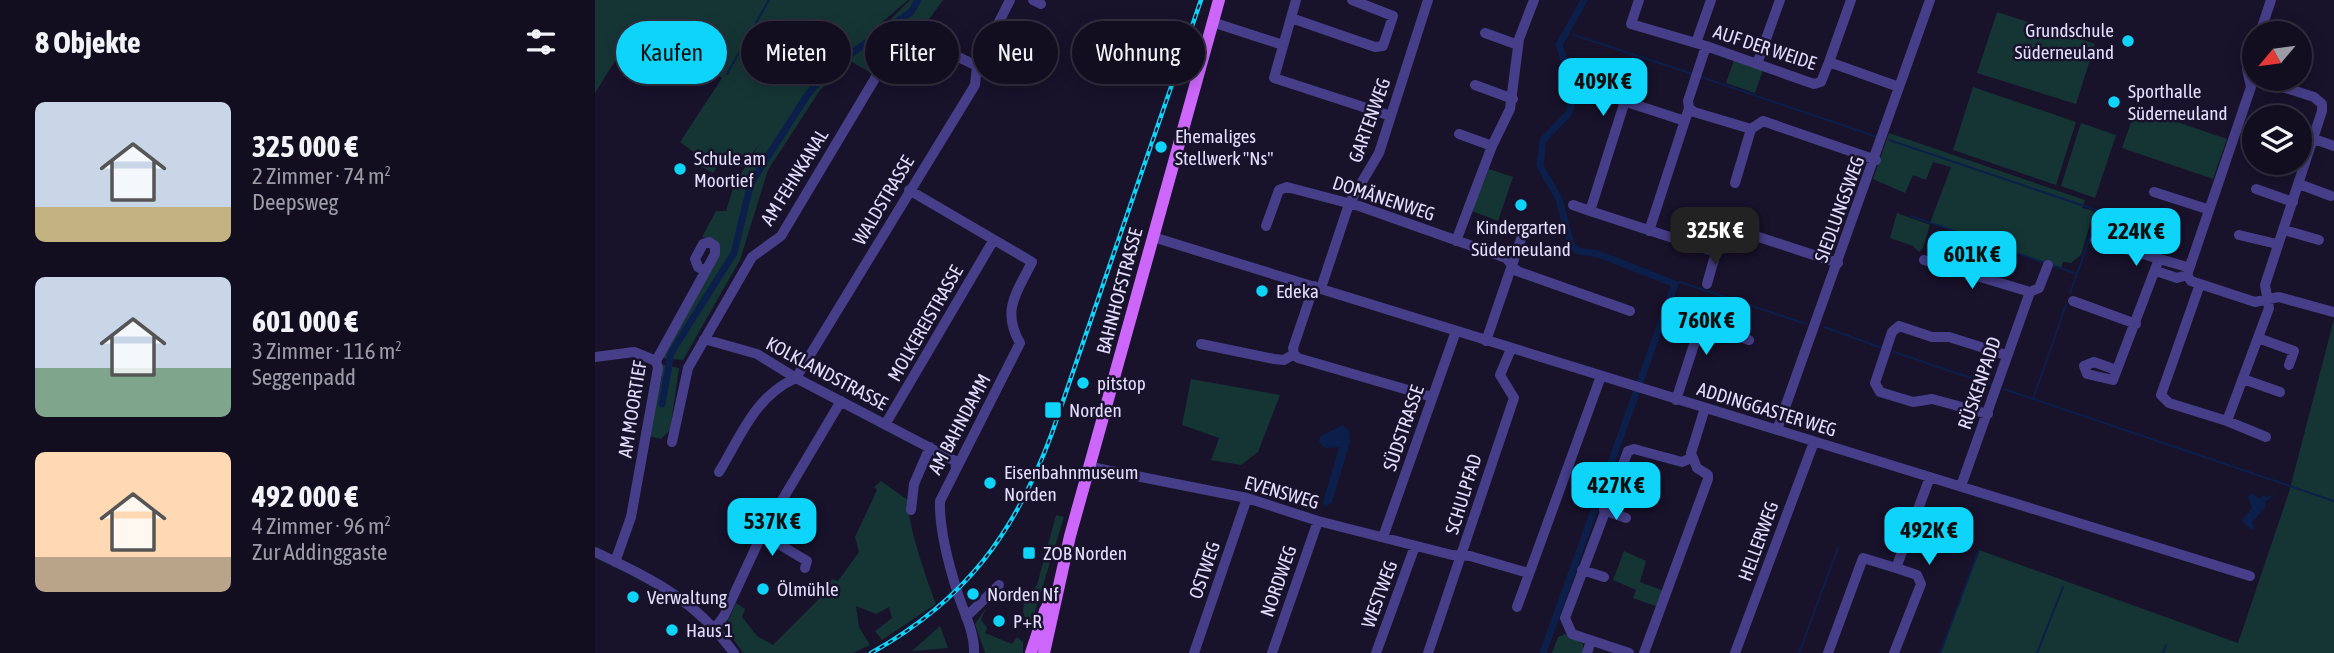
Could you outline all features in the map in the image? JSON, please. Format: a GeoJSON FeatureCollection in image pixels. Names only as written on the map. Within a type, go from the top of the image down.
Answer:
{"type":"FeatureCollection","features":[{"type":"Feature","properties":{"kind":"main road","name":"BAHNHOFSTRASSE"},"geometry":{"type":"LineString","coordinates":[[1044,653],[1056,591],[1219,0]]}},
{"type":"Feature","properties":{"kind":"main road","name":"BAHNHOFSTRASSE"},"geometry":{"type":"LineString","coordinates":[[1031,653],[1045,611],[1056,591]]}},
{"type":"Feature","properties":{"kind":"street","name":"WALDSTRASSE"},"geometry":{"type":"LineString","coordinates":[[999,21],[1010,0]]}},
{"type":"Feature","properties":{"kind":"street"},"geometry":{"type":"LineString","coordinates":[[1296,0],[1274,78],[1391,116]]}},
{"type":"Feature","properties":{"kind":"street"},"geometry":{"type":"LineString","coordinates":[[1291,18],[1375,47],[1383,46],[1393,16],[1352,0]]}},
{"type":"Feature","properties":{"kind":"street","name":"GARTENWEG"},"geometry":{"type":"LineString","coordinates":[[1294,354],[1293,348],[1349,204],[1371,170],[1428,0]]}},
{"type":"Feature","properties":{"kind":"street"},"geometry":{"type":"LineString","coordinates":[[1456,241],[1513,99],[1518,45],[1534,0]]}},
{"type":"Feature","properties":{"kind":"street","name":"AUF DER WEIDE"},"geometry":{"type":"LineString","coordinates":[[1639,0],[1631,24],[1701,44],[1814,84],[1821,82],[1829,62],[1899,87]]}},
{"type":"Feature","properties":{"kind":"street"},"geometry":{"type":"LineString","coordinates":[[1649,231],[1689,108],[1688,101],[1711,0]]}},
{"type":"Feature","properties":{"kind":"street"},"geometry":{"type":"LineString","coordinates":[[1757,64],[1780,0]]}},
{"type":"Feature","properties":{"kind":"street"},"geometry":{"type":"LineString","coordinates":[[1829,62],[1851,0]]}},
{"type":"Feature","properties":{"kind":"street","name":"SIEDLUNGSWEG"},"geometry":{"type":"LineString","coordinates":[[1777,430],[1876,160],[1930,0]]}},
{"type":"Feature","properties":{"kind":"street"},"geometry":{"type":"LineString","coordinates":[[2264,21],[2271,0]]}},
{"type":"Feature","properties":{"kind":"street"},"geometry":{"type":"LineString","coordinates":[[1212,22],[1283,46]]}},
{"type":"Feature","properties":{"kind":"street"},"geometry":{"type":"LineString","coordinates":[[1485,33],[1518,45]]}},
{"type":"Feature","properties":{"kind":"street","name":"AM FEHNKANAL"},"geometry":{"type":"LineString","coordinates":[[672,442],[688,368],[704,339],[752,257],[781,236],[889,55],[901,44],[921,39],[973,64]]}},
{"type":"Feature","properties":{"kind":"street","name":"WALDSTRASSE"},"geometry":{"type":"LineString","coordinates":[[796,378],[975,84]]}},
{"type":"Feature","properties":{"kind":"street"},"geometry":{"type":"LineString","coordinates":[[1475,85],[1513,99]]}},
{"type":"Feature","properties":{"kind":"street"},"geometry":{"type":"LineString","coordinates":[[1593,90],[1685,121]]}},
{"type":"Feature","properties":{"kind":"street"},"geometry":{"type":"LineString","coordinates":[[2155,271],[2177,278],[2187,271],[2250,91]]}},
{"type":"Feature","properties":{"kind":"street"},"geometry":{"type":"LineString","coordinates":[[2294,91],[2314,97],[2322,104]]}},
{"type":"Feature","properties":{"kind":"street"},"geometry":{"type":"LineString","coordinates":[[1590,211],[1625,101]]}},
{"type":"Feature","properties":{"kind":"street"},"geometry":{"type":"LineString","coordinates":[[2322,104],[2334,101]]}},
{"type":"Feature","properties":{"kind":"street"},"geometry":{"type":"LineString","coordinates":[[2312,142],[2322,104]]}},
{"type":"Feature","properties":{"kind":"street"},"geometry":{"type":"LineString","coordinates":[[1689,108],[1751,129]]}},
{"type":"Feature","properties":{"kind":"street"},"geometry":{"type":"LineString","coordinates":[[1735,183],[1751,129],[1763,121],[1876,160]]}},
{"type":"Feature","properties":{"kind":"street"},"geometry":{"type":"LineString","coordinates":[[1459,134],[1492,146]]}},
{"type":"Feature","properties":{"kind":"street"},"geometry":{"type":"LineString","coordinates":[[2314,139],[2334,146]]}},
{"type":"Feature","properties":{"kind":"street"},"geometry":{"type":"LineString","coordinates":[[2228,421],[2269,308],[2265,285],[2300,175]]}},
{"type":"Feature","properties":{"kind":"street"},"geometry":{"type":"LineString","coordinates":[[2299,184],[2332,196]]}},
{"type":"Feature","properties":{"kind":"street","name":"DOMÄNENWEG"},"geometry":{"type":"LineString","coordinates":[[1266,226],[1282,187],[1349,204],[1506,258],[1517,271],[1630,311]]}},
{"type":"Feature","properties":{"kind":"street"},"geometry":{"type":"LineString","coordinates":[[2256,189],[2293,202]]}},
{"type":"Feature","properties":{"kind":"street"},"geometry":{"type":"LineString","coordinates":[[909,190],[993,241]]}},
{"type":"Feature","properties":{"kind":"street"},"geometry":{"type":"LineString","coordinates":[[2154,192],[2207,209]]}},
{"type":"Feature","properties":{"kind":"street"},"geometry":{"type":"LineString","coordinates":[[1573,205],[1716,252]]}},
{"type":"Feature","properties":{"kind":"street"},"geometry":{"type":"LineString","coordinates":[[1707,284],[1724,226],[1838,263]]}},
{"type":"Feature","properties":{"kind":"street"},"geometry":{"type":"LineString","coordinates":[[2284,229],[2319,240]]}},
{"type":"Feature","properties":{"kind":"street"},"geometry":{"type":"LineString","coordinates":[[2239,235],[2277,244]]}},
{"type":"Feature","properties":{"kind":"street"},"geometry":{"type":"LineString","coordinates":[[1486,341],[1522,236]]}},
{"type":"Feature","properties":{"kind":"street","name":"ADDINGGASTER WEG"},"geometry":{"type":"LineString","coordinates":[[1153,237],[2250,576]]}},
{"type":"Feature","properties":{"kind":"street"},"geometry":{"type":"LineString","coordinates":[[2095,240],[2159,259],[2187,271],[2191,281],[2255,302],[2279,296],[2333,312]]}},
{"type":"Feature","properties":{"kind":"street","name":"MOLKEREISTRASSE"},"geometry":{"type":"LineString","coordinates":[[887,423],[993,241]]}},
{"type":"Feature","properties":{"kind":"street","name":"AM BAHNDAMM"},"geometry":{"type":"LineString","coordinates":[[974,653],[974,639],[957,592],[940,514],[944,489],[1020,343],[1010,326],[1012,302],[1032,262],[993,241]]}},
{"type":"Feature","properties":{"kind":"street"},"geometry":{"type":"LineString","coordinates":[[2116,370],[2159,259]]}},
{"type":"Feature","properties":{"kind":"street"},"geometry":{"type":"LineString","coordinates":[[1924,260],[2030,292]]}},
{"type":"Feature","properties":{"kind":"street","name":"RÜSKENPADD"},"geometry":{"type":"LineString","coordinates":[[1961,486],[2030,292],[2039,288],[2048,265]]}},
{"type":"Feature","properties":{"kind":"street","name":"AM MOORTIEF"},"geometry":{"type":"LineString","coordinates":[[615,562],[631,517],[658,368],[656,361],[705,271]]}},
{"type":"Feature","properties":{"kind":"street"},"geometry":{"type":"LineString","coordinates":[[2200,284],[2161,395],[2169,403],[2228,421],[2266,437]]}},
{"type":"Feature","properties":{"kind":"street"},"geometry":{"type":"LineString","coordinates":[[2073,301],[2136,324]]}},
{"type":"Feature","properties":{"kind":"street"},"geometry":{"type":"LineString","coordinates":[[1676,400],[1707,325],[1749,340]]}},
{"type":"Feature","properties":{"kind":"street"},"geometry":{"type":"LineString","coordinates":[[1988,414],[1932,399],[1913,402],[1880,392],[1875,383],[1892,332],[1899,326],[1932,337],[1949,337],[2006,355]]}},
{"type":"Feature","properties":{"kind":"street","name":"SÜDSTRASSE"},"geometry":{"type":"LineString","coordinates":[[1383,537],[1456,331]]}},
{"type":"Feature","properties":{"kind":"street"},"geometry":{"type":"LineString","coordinates":[[2258,338],[2294,351],[2289,365]]}},
{"type":"Feature","properties":{"kind":"street","name":"KOLKLANDSTRASSE"},"geometry":{"type":"LineString","coordinates":[[704,339],[757,354],[796,378],[887,423],[955,461],[955,468]]}},
{"type":"Feature","properties":{"kind":"street"},"geometry":{"type":"LineString","coordinates":[[1202,344],[1283,360],[1294,354],[1299,358],[1432,397]]}},
{"type":"Feature","properties":{"kind":"street","name":"SCHULPFAD"},"geometry":{"type":"LineString","coordinates":[[1428,653],[1514,398],[1500,375],[1511,349]]}},
{"type":"Feature","properties":{"kind":"street"},"geometry":{"type":"LineString","coordinates":[[595,357],[634,352],[656,361]]}},
{"type":"Feature","properties":{"kind":"street"},"geometry":{"type":"LineString","coordinates":[[1517,607],[1601,376]]}},
{"type":"Feature","properties":{"kind":"street"},"geometry":{"type":"LineString","coordinates":[[719,472],[763,399],[776,387],[796,378]]}},
{"type":"Feature","properties":{"kind":"street"},"geometry":{"type":"LineString","coordinates":[[2243,379],[2280,392]]}},
{"type":"Feature","properties":{"kind":"street"},"geometry":{"type":"LineString","coordinates":[[715,628],[724,616],[762,534],[842,401]]}},
{"type":"Feature","properties":{"kind":"street"},"geometry":{"type":"LineString","coordinates":[[1644,653],[1708,479],[1708,475],[1697,468],[1691,458],[1705,408]]}},
{"type":"Feature","properties":{"kind":"street","name":"HELLERWEG"},"geometry":{"type":"LineString","coordinates":[[1735,653],[1814,442]]}},
{"type":"Feature","properties":{"kind":"street"},"geometry":{"type":"LineString","coordinates":[[911,510],[914,484],[930,447]]}},
{"type":"Feature","properties":{"kind":"street"},"geometry":{"type":"LineString","coordinates":[[1629,653],[1572,634],[1565,618],[1628,451],[1633,449],[1682,462],[1691,458]]}},
{"type":"Feature","properties":{"kind":"street","name":"EVENSWEG"},"geometry":{"type":"LineString","coordinates":[[1091,467],[1247,498],[1318,521],[1528,573]]}},
{"type":"Feature","properties":{"kind":"street"},"geometry":{"type":"LineString","coordinates":[[1896,568],[1930,477]]}},
{"type":"Feature","properties":{"kind":"street","name":"OSTWEG"},"geometry":{"type":"LineString","coordinates":[[1193,653],[1247,498]]}},
{"type":"Feature","properties":{"kind":"street"},"geometry":{"type":"LineString","coordinates":[[1604,510],[1626,518]]}},
{"type":"Feature","properties":{"kind":"street","name":"NORDWEG"},"geometry":{"type":"LineString","coordinates":[[1272,653],[1318,521]]}},
{"type":"Feature","properties":{"kind":"street"},"geometry":{"type":"LineString","coordinates":[[762,534],[807,561],[805,568]]}},
{"type":"Feature","properties":{"kind":"street","name":"WESTWEG"},"geometry":{"type":"LineString","coordinates":[[1376,653],[1415,546]]}},
{"type":"Feature","properties":{"kind":"street"},"geometry":{"type":"LineString","coordinates":[[595,552],[668,588],[715,628],[734,653]]}},
{"type":"Feature","properties":{"kind":"street"},"geometry":{"type":"LineString","coordinates":[[1828,653],[1863,558],[1917,575],[1921,584],[1894,653]]}},
{"type":"Feature","properties":{"kind":"street"},"geometry":{"type":"LineString","coordinates":[[1582,570],[1604,578]]}},
{"type":"Feature","properties":{"kind":"street"},"geometry":{"type":"LineString","coordinates":[[966,617],[999,585]]}},
{"type":"Feature","properties":{"kind":"street"},"geometry":{"type":"LineString","coordinates":[[1587,653],[1591,641]]}},
{"type":"Feature","properties":{"kind":"green space"},"geometry":{"type":"Polygon","coordinates":[[[595,0],[908,0],[883,21],[865,21],[865,70],[851,63],[851,21],[741,21],[741,84],[827,84],[820,90],[768,170],[740,260],[683,360],[661,358],[689,309],[715,240],[702,237],[716,211],[726,211],[734,185],[760,143],[742,167],[724,157],[713,173],[702,167],[705,161],[695,155],[700,146],[695,153],[680,142],[718,84],[727,84],[727,21],[616,21],[616,59],[595,93],[595,0]]]}},
{"type":"Feature","properties":{"kind":"green space"},"geometry":{"type":"Polygon","coordinates":[[[910,0],[943,0],[928,21],[889,21],[910,0]]]}},
{"type":"Feature","properties":{"kind":"green space"},"geometry":{"type":"Polygon","coordinates":[[[1997,12],[2095,44],[2076,104],[1977,73],[1997,12]]]}},
{"type":"Feature","properties":{"kind":"green space"},"geometry":{"type":"Polygon","coordinates":[[[1734,60],[1763,70],[1755,93],[1726,83],[1734,60]]]}},
{"type":"Feature","properties":{"kind":"green space"},"geometry":{"type":"Polygon","coordinates":[[[1973,87],[2076,122],[2056,185],[1953,150],[1973,87]]]}},
{"type":"Feature","properties":{"kind":"green space"},"geometry":{"type":"Polygon","coordinates":[[[2136,108],[2227,139],[2213,179],[2122,148],[2136,108]]]}},
{"type":"Feature","properties":{"kind":"green space"},"geometry":{"type":"Polygon","coordinates":[[[2081,123],[2116,135],[2095,198],[2061,186],[2081,123]]]}},
{"type":"Feature","properties":{"kind":"green space"},"geometry":{"type":"Polygon","coordinates":[[[1889,133],[2085,200],[2082,208],[2094,211],[2081,255],[2071,263],[2063,262],[2061,268],[1930,223],[1951,167],[1933,162],[1926,180],[1913,175],[1905,193],[1873,179],[1889,133]]]}},
{"type":"Feature","properties":{"kind":"green space"},"geometry":{"type":"Polygon","coordinates":[[[1489,169],[1513,177],[1498,221],[1472,211],[1489,169]]]}},
{"type":"Feature","properties":{"kind":"green space"},"geometry":{"type":"Polygon","coordinates":[[[1897,213],[1930,225],[1923,248],[1919,252],[1913,246],[1890,238],[1897,213]]]}},
{"type":"Feature","properties":{"kind":"green space"},"geometry":{"type":"Polygon","coordinates":[[[2334,319],[2334,653],[1941,653],[1979,550],[2238,643],[2289,492],[2334,319]]]}},
{"type":"Feature","properties":{"kind":"green space"},"geometry":{"type":"Polygon","coordinates":[[[661,364],[679,368],[670,430],[661,439],[648,436],[662,377],[661,364]]]}},
{"type":"Feature","properties":{"kind":"green space"},"geometry":{"type":"Polygon","coordinates":[[[1191,379],[1280,395],[1258,452],[1241,465],[1211,460],[1219,438],[1182,425],[1191,379]]]}},
{"type":"Feature","properties":{"kind":"green space"},"geometry":{"type":"Polygon","coordinates":[[[881,481],[909,501],[910,522],[936,604],[882,640],[875,631],[892,618],[889,607],[876,614],[856,606],[859,627],[870,645],[853,653],[743,653],[725,627],[736,603],[745,609],[742,617],[757,636],[773,645],[818,600],[832,579],[838,581],[859,552],[855,537],[877,490],[874,487],[881,481]]]}},
{"type":"Feature","properties":{"kind":"green space"},"geometry":{"type":"Polygon","coordinates":[[[1056,515],[1064,517],[1029,631],[1023,612],[1024,600],[1037,585],[1056,515]]]}},
{"type":"Feature","properties":{"kind":"green space"},"geometry":{"type":"Polygon","coordinates":[[[1624,551],[1646,561],[1640,582],[1664,591],[1658,607],[1633,598],[1636,590],[1613,580],[1624,551]]]}},
{"type":"Feature","properties":{"kind":"green space"},"geometry":{"type":"Polygon","coordinates":[[[986,608],[981,620],[987,628],[985,633],[1012,644],[1017,637],[1023,642],[1023,653],[985,653],[975,624],[986,608]]]}},
{"type":"Feature","properties":{"kind":"green space"},"geometry":{"type":"Polygon","coordinates":[[[940,626],[948,648],[912,651],[940,626]]]}},
{"type":"Feature","properties":{"kind":"green space"},"geometry":{"type":"Polygon","coordinates":[[[1565,634],[1583,644],[1583,653],[1552,653],[1558,637],[1565,634]]]}},
{"type":"Feature","properties":{"kind":"water"},"geometry":{"type":"Polygon","coordinates":[[[1343,425],[1349,431],[1350,442],[1332,502],[1327,506],[1322,505],[1339,447],[1325,448],[1319,443],[1320,436],[1343,425]]]}},
{"type":"Feature","properties":{"kind":"water"},"geometry":{"type":"Polygon","coordinates":[[[2251,493],[2260,499],[2263,495],[2267,497],[2276,493],[2265,502],[2265,507],[2252,523],[2252,530],[2241,521],[2252,508],[2248,497],[2251,493]]]}},
{"type":"Feature","properties":{"kind":"waterway"},"geometry":{"type":"LineString","coordinates":[[727,74],[769,0]]}},
{"type":"Feature","properties":{"kind":"waterway"},"geometry":{"type":"LineString","coordinates":[[662,404],[671,353],[734,253],[751,183],[808,94],[830,68],[911,12],[918,0]]}},
{"type":"Feature","properties":{"kind":"waterway"},"geometry":{"type":"LineString","coordinates":[[1543,653],[1675,284],[1598,254],[1578,251],[1571,245],[1559,199],[1540,166],[1543,140],[1569,113],[1572,102],[1571,80],[1559,45],[1584,0]]}},
{"type":"Feature","properties":{"kind":"waterway"},"geometry":{"type":"LineString","coordinates":[[1574,35],[1693,74]]}},
{"type":"Feature","properties":{"kind":"waterway"},"geometry":{"type":"LineString","coordinates":[[1701,77],[1877,137]]}},
{"type":"Feature","properties":{"kind":"waterway"},"geometry":{"type":"LineString","coordinates":[[1889,140],[2099,211],[2077,274]]}},
{"type":"Feature","properties":{"kind":"waterway"},"geometry":{"type":"LineString","coordinates":[[1911,216],[2045,263]]}},
{"type":"Feature","properties":{"kind":"waterway"},"geometry":{"type":"LineString","coordinates":[[2051,265],[2077,274],[2070,293]]}},
{"type":"Feature","properties":{"kind":"waterway"},"geometry":{"type":"LineString","coordinates":[[1675,284],[1680,282],[1806,324]]}},
{"type":"Feature","properties":{"kind":"waterway"},"geometry":{"type":"LineString","coordinates":[[2033,399],[2066,305]]}},
{"type":"Feature","properties":{"kind":"waterway"},"geometry":{"type":"LineString","coordinates":[[1824,327],[1882,348]]}},
{"type":"Feature","properties":{"kind":"waterway"},"geometry":{"type":"LineString","coordinates":[[1894,352],[1992,385]]}},
{"type":"Feature","properties":{"kind":"waterway"},"geometry":{"type":"LineString","coordinates":[[2004,389],[2334,501]]}},
{"type":"Feature","properties":{"kind":"waterway"},"geometry":{"type":"LineString","coordinates":[[1799,653],[1838,548]]}},
{"type":"Feature","properties":{"kind":"waterway"},"geometry":{"type":"LineString","coordinates":[[1940,653],[1979,550]]}},
{"type":"Feature","properties":{"kind":"waterway"},"geometry":{"type":"LineString","coordinates":[[2037,653],[2063,587]]}},
{"type":"Feature","properties":{"kind":"waterway"},"geometry":{"type":"LineString","coordinates":[[2163,653],[2166,645]]}},
{"type":"Feature","properties":{"kind":"railway"},"geometry":{"type":"LineString","coordinates":[[871,653],[905,632],[960,586],[1004,533],[1021,502],[1052,433],[1201,0]]}},
{"type":"Feature","properties":{"kind":"place","name":"Grundschule Süderneuland"},"geometry":{"type":"Point","coordinates":[2128,41]}},
{"type":"Feature","properties":{"kind":"place","name":"Sporthalle Süderneuland"},"geometry":{"type":"Point","coordinates":[2114,102]}},
{"type":"Feature","properties":{"kind":"place","name":"Ehemaliges Stellwerk \"Ns\""},"geometry":{"type":"Point","coordinates":[1161,147]}},
{"type":"Feature","properties":{"kind":"place","name":"Schule am Moortief"},"geometry":{"type":"Point","coordinates":[680,169]}},
{"type":"Feature","properties":{"kind":"place","name":"Kindergarten Süderneuland"},"geometry":{"type":"Point","coordinates":[1521,205]}},
{"type":"Feature","properties":{"kind":"place","name":"Edeka"},"geometry":{"type":"Point","coordinates":[1262,291]}},
{"type":"Feature","properties":{"kind":"place","name":"pitstop"},"geometry":{"type":"Point","coordinates":[1083,383]}},
{"type":"Feature","properties":{"kind":"place","name":"Norden"},"geometry":{"type":"Point","coordinates":[1053,410]}},
{"type":"Feature","properties":{"kind":"place","name":"Eisenbahnmuseum Norden"},"geometry":{"type":"Point","coordinates":[990,483]}},
{"type":"Feature","properties":{"kind":"place","name":"ZOB Norden"},"geometry":{"type":"Point","coordinates":[1029,553]}},
{"type":"Feature","properties":{"kind":"place","name":"Ölmühle"},"geometry":{"type":"Point","coordinates":[763,589]}},
{"type":"Feature","properties":{"kind":"place","name":"Norden Nf"},"geometry":{"type":"Point","coordinates":[973,594]}},
{"type":"Feature","properties":{"kind":"place","name":"Verwaltung"},"geometry":{"type":"Point","coordinates":[633,597]}},
{"type":"Feature","properties":{"kind":"place","name":"P+R"},"geometry":{"type":"Point","coordinates":[999,621]}},
{"type":"Feature","properties":{"kind":"place","name":"Haus 1"},"geometry":{"type":"Point","coordinates":[672,630]}}]}
